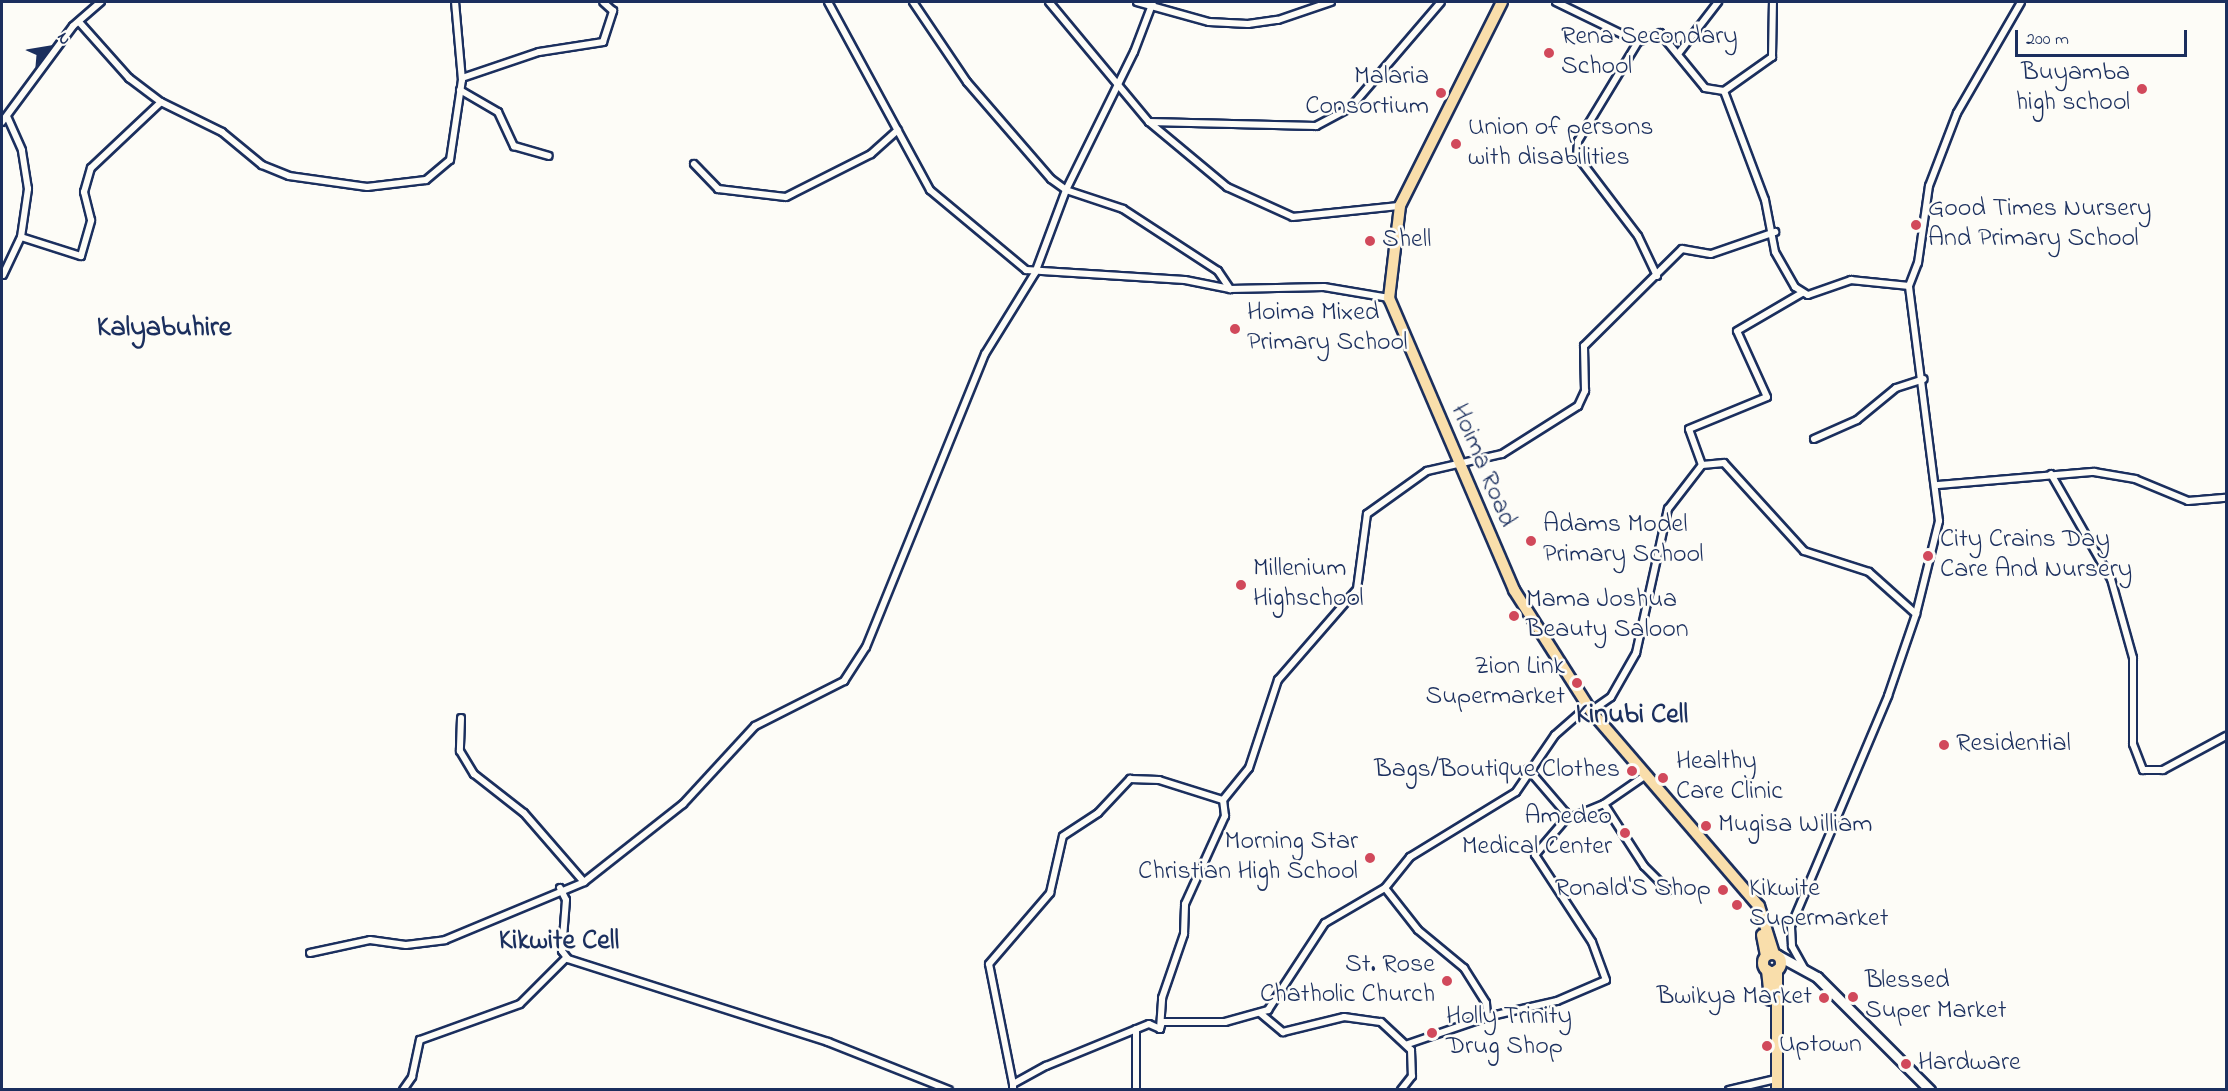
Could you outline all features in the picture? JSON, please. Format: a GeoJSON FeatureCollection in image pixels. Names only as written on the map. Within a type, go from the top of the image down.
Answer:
{"type":"FeatureCollection","features":[{"type":"Feature","properties":{"kind":"main road","name":"Hoima Road"},"geometry":{"type":"LineString","coordinates":[[1502,2],[1400,206],[1389,298],[1498,562],[1590,709],[1749,894],[1772,955]]}},
{"type":"Feature","properties":{"kind":"main road"},"geometry":{"type":"LineString","coordinates":[[1772,955],[1801,966],[1930,1089]]}},
{"type":"Feature","properties":{"kind":"main road"},"geometry":{"type":"LineString","coordinates":[[1772,955],[1776,1084]]}},
{"type":"Feature","properties":{"kind":"main road"},"geometry":{"type":"LineString","coordinates":[[1772,955],[1774,969]]}},
{"type":"Feature","properties":{"kind":"main road"},"geometry":{"type":"LineString","coordinates":[[1774,969],[1801,966]]}},
{"type":"Feature","properties":{"kind":"street"},"geometry":{"type":"LineString","coordinates":[[3,275],[21,237],[26,169],[4,119],[80,23],[100,2]]}},
{"type":"Feature","properties":{"kind":"street"},"geometry":{"type":"LineString","coordinates":[[80,23],[122,72],[160,102],[222,132],[275,172],[367,187],[418,182],[443,170],[454,150],[462,78],[455,2]]}},
{"type":"Feature","properties":{"kind":"street"},"geometry":{"type":"LineString","coordinates":[[462,78],[538,52],[603,42],[613,11],[603,2]]}},
{"type":"Feature","properties":{"kind":"street"},"geometry":{"type":"LineString","coordinates":[[828,2],[934,195],[1017,265],[1035,273],[1185,280],[1230,289],[1301,285],[1389,298]]}},
{"type":"Feature","properties":{"kind":"street"},"geometry":{"type":"LineString","coordinates":[[913,2],[984,104],[1066,190],[1123,209],[1218,271],[1230,289]]}},
{"type":"Feature","properties":{"kind":"street"},"geometry":{"type":"LineString","coordinates":[[1049,2],[1149,122],[1227,187],[1278,213],[1293,217],[1400,206]]}},
{"type":"Feature","properties":{"kind":"street"},"geometry":{"type":"LineString","coordinates":[[1137,2],[1150,9],[1248,24],[1278,20],[1330,2]]}},
{"type":"Feature","properties":{"kind":"street"},"geometry":{"type":"LineString","coordinates":[[310,953],[370,940],[406,945],[445,940],[560,888],[584,882],[689,799],[755,726],[844,681],[866,647],[985,354],[1035,273],[1066,190],[1153,2]]}},
{"type":"Feature","properties":{"kind":"street"},"geometry":{"type":"LineString","coordinates":[[1149,122],[1316,126],[1351,106],[1441,2]]}},
{"type":"Feature","properties":{"kind":"street"},"geometry":{"type":"LineString","coordinates":[[1556,2],[1638,42]]}},
{"type":"Feature","properties":{"kind":"street"},"geometry":{"type":"LineString","coordinates":[[1678,54],[1718,2]]}},
{"type":"Feature","properties":{"kind":"street"},"geometry":{"type":"LineString","coordinates":[[1657,276],[1638,236],[1616,214],[1576,151],[1638,42],[1660,33],[1705,88],[1724,91],[1772,57],[1773,2]]}},
{"type":"Feature","properties":{"kind":"street"},"geometry":{"type":"LineString","coordinates":[[1801,966],[1792,946],[1793,920],[1844,789],[1875,729],[1916,614],[1939,521],[1938,485],[1909,286],[1939,152],[2021,2]]}},
{"type":"Feature","properties":{"kind":"street"},"geometry":{"type":"LineString","coordinates":[[460,90],[498,112],[514,146],[549,156]]}},
{"type":"Feature","properties":{"kind":"street"},"geometry":{"type":"LineString","coordinates":[[1724,91],[1775,232],[1775,252],[1802,293]]}},
{"type":"Feature","properties":{"kind":"street"},"geometry":{"type":"LineString","coordinates":[[21,237],[81,256],[91,220],[84,192],[91,168],[160,102]]}},
{"type":"Feature","properties":{"kind":"street"},"geometry":{"type":"LineString","coordinates":[[694,164],[718,189],[778,198],[893,138],[898,130]]}},
{"type":"Feature","properties":{"kind":"street"},"geometry":{"type":"LineString","coordinates":[[893,138],[905,144]]}},
{"type":"Feature","properties":{"kind":"street"},"geometry":{"type":"LineString","coordinates":[[1160,1029],[1162,998],[1184,934],[1185,904],[1225,816],[1223,800],[1249,768],[1262,716],[1281,676],[1357,589],[1367,514],[1427,471],[1456,462],[1502,454],[1578,406],[1585,391],[1584,346],[1686,248],[1711,254],[1775,232]]}},
{"type":"Feature","properties":{"kind":"street"},"geometry":{"type":"LineString","coordinates":[[1702,465],[1689,429],[1767,397],[1737,331],[1802,293],[1851,280],[1909,286]]}},
{"type":"Feature","properties":{"kind":"street"},"geometry":{"type":"LineString","coordinates":[[1814,439],[1857,420],[1896,388],[1924,379]]}},
{"type":"Feature","properties":{"kind":"street"},"geometry":{"type":"LineString","coordinates":[[1160,1029],[1162,1022],[1225,1022],[1260,1013],[1281,995],[1317,931],[1385,888],[1410,857],[1516,792],[1528,769],[1555,735],[1590,709],[1611,697],[1636,652],[1668,509],[1702,465],[1724,464],[1804,551],[1869,572],[1916,614]]}},
{"type":"Feature","properties":{"kind":"street"},"geometry":{"type":"LineString","coordinates":[[1938,485],[2094,472],[2135,479],[2188,501],[2226,498]]}},
{"type":"Feature","properties":{"kind":"street"},"geometry":{"type":"LineString","coordinates":[[2051,474],[2111,579],[2133,658],[2133,744],[2143,770],[2163,770],[2226,736]]}},
{"type":"Feature","properties":{"kind":"street"},"geometry":{"type":"LineString","coordinates":[[461,718],[460,751],[474,774],[524,813],[584,882]]}},
{"type":"Feature","properties":{"kind":"street"},"geometry":{"type":"LineString","coordinates":[[1528,769],[1565,812],[1565,820]]}},
{"type":"Feature","properties":{"kind":"street"},"geometry":{"type":"LineString","coordinates":[[1408,1044],[1487,1017],[1557,1001],[1607,977],[1592,942],[1534,855],[1565,820],[1604,804],[1646,774]]}},
{"type":"Feature","properties":{"kind":"street"},"geometry":{"type":"LineString","coordinates":[[1160,1029],[1149,1024],[1136,1029],[1013,1087],[989,964],[1050,893],[1063,836],[1098,813],[1130,779],[1159,780],[1223,800]]}},
{"type":"Feature","properties":{"kind":"street"},"geometry":{"type":"LineString","coordinates":[[1604,804],[1644,866],[1668,890]]}},
{"type":"Feature","properties":{"kind":"street"},"geometry":{"type":"LineString","coordinates":[[560,888],[566,905],[562,951],[567,957],[828,1042],[949,1089]]}},
{"type":"Feature","properties":{"kind":"street"},"geometry":{"type":"LineString","coordinates":[[1385,888],[1426,938],[1464,968],[1486,1003],[1487,1017]]}},
{"type":"Feature","properties":{"kind":"street"},"geometry":{"type":"LineString","coordinates":[[403,1089],[412,1077],[420,1040],[520,1004],[567,957]]}},
{"type":"Feature","properties":{"kind":"street"},"geometry":{"type":"LineString","coordinates":[[1260,1013],[1283,1032],[1368,1017],[1408,1044],[1412,1076],[1401,1089]]}},
{"type":"Feature","properties":{"kind":"street"},"geometry":{"type":"LineString","coordinates":[[1136,1029],[1136,1089]]}},
{"type":"Feature","properties":{"kind":"street"},"geometry":{"type":"LineString","coordinates":[[1729,1089],[1776,1084]]}},
{"type":"Feature","properties":{"kind":"place","name":"Rena Secondary School"},"geometry":{"type":"Point","coordinates":[1549,53]}},
{"type":"Feature","properties":{"kind":"place","name":"Buyamba high school"},"geometry":{"type":"Point","coordinates":[2142,89]}},
{"type":"Feature","properties":{"kind":"place","name":"Malaria Consortium"},"geometry":{"type":"Point","coordinates":[1441,93]}},
{"type":"Feature","properties":{"kind":"place","name":"Union of persons with disabilities"},"geometry":{"type":"Point","coordinates":[1456,144]}},
{"type":"Feature","properties":{"kind":"place","name":"Good Times Nursery And Primary School"},"geometry":{"type":"Point","coordinates":[1916,225]}},
{"type":"Feature","properties":{"kind":"place","name":"Shell"},"geometry":{"type":"Point","coordinates":[1370,241]}},
{"type":"Feature","properties":{"kind":"place","name":"Hoima Mixed Primary School"},"geometry":{"type":"Point","coordinates":[1235,329]}},
{"type":"Feature","properties":{"kind":"place","name":"Adams Model Primary School"},"geometry":{"type":"Point","coordinates":[1531,541]}},
{"type":"Feature","properties":{"kind":"place","name":"City Crains Day Care And Nursery"},"geometry":{"type":"Point","coordinates":[1928,556]}},
{"type":"Feature","properties":{"kind":"place","name":"Millenium Highschool"},"geometry":{"type":"Point","coordinates":[1241,585]}},
{"type":"Feature","properties":{"kind":"place","name":"Mama Joshua Beauty Saloon"},"geometry":{"type":"Point","coordinates":[1514,616]}},
{"type":"Feature","properties":{"kind":"place","name":"Zion Link Supermarket"},"geometry":{"type":"Point","coordinates":[1577,683]}},
{"type":"Feature","properties":{"kind":"place","name":"Residential"},"geometry":{"type":"Point","coordinates":[1944,745]}},
{"type":"Feature","properties":{"kind":"place","name":"Bags/Boutique Clothes"},"geometry":{"type":"Point","coordinates":[1632,771]}},
{"type":"Feature","properties":{"kind":"place","name":"Healthy Care Clinic"},"geometry":{"type":"Point","coordinates":[1663,778]}},
{"type":"Feature","properties":{"kind":"place","name":"Mugisa William"},"geometry":{"type":"Point","coordinates":[1706,826]}},
{"type":"Feature","properties":{"kind":"place","name":"Amedeo Medical Center"},"geometry":{"type":"Point","coordinates":[1625,833]}},
{"type":"Feature","properties":{"kind":"place","name":"Morning Star Christian High School"},"geometry":{"type":"Point","coordinates":[1370,858]}},
{"type":"Feature","properties":{"kind":"place","name":"Ronald'S Shop"},"geometry":{"type":"Point","coordinates":[1723,890]}},
{"type":"Feature","properties":{"kind":"place","name":"Kikwite Supermarket"},"geometry":{"type":"Point","coordinates":[1737,905]}},
{"type":"Feature","properties":{"kind":"place","name":"St. Rose Chatholic Church"},"geometry":{"type":"Point","coordinates":[1447,981]}},
{"type":"Feature","properties":{"kind":"place","name":"Blessed Super Market"},"geometry":{"type":"Point","coordinates":[1853,997]}},
{"type":"Feature","properties":{"kind":"place","name":"Bwikya Market"},"geometry":{"type":"Point","coordinates":[1824,998]}},
{"type":"Feature","properties":{"kind":"place","name":"Holly Trinity Drug Shop"},"geometry":{"type":"Point","coordinates":[1432,1033]}},
{"type":"Feature","properties":{"kind":"place","name":"Uptown"},"geometry":{"type":"Point","coordinates":[1767,1046]}},
{"type":"Feature","properties":{"kind":"place","name":"Hardware"},"geometry":{"type":"Point","coordinates":[1906,1064]}},
{"type":"Feature","properties":{"kind":"district","name":"Kalyabuhire"},"geometry":{"type":"Point","coordinates":[164,329]}},
{"type":"Feature","properties":{"kind":"district","name":"Kinubi Cell"},"geometry":{"type":"Point","coordinates":[1632,716]}},
{"type":"Feature","properties":{"kind":"district","name":"Kikwite Cell"},"geometry":{"type":"Point","coordinates":[559,942]}}]}
